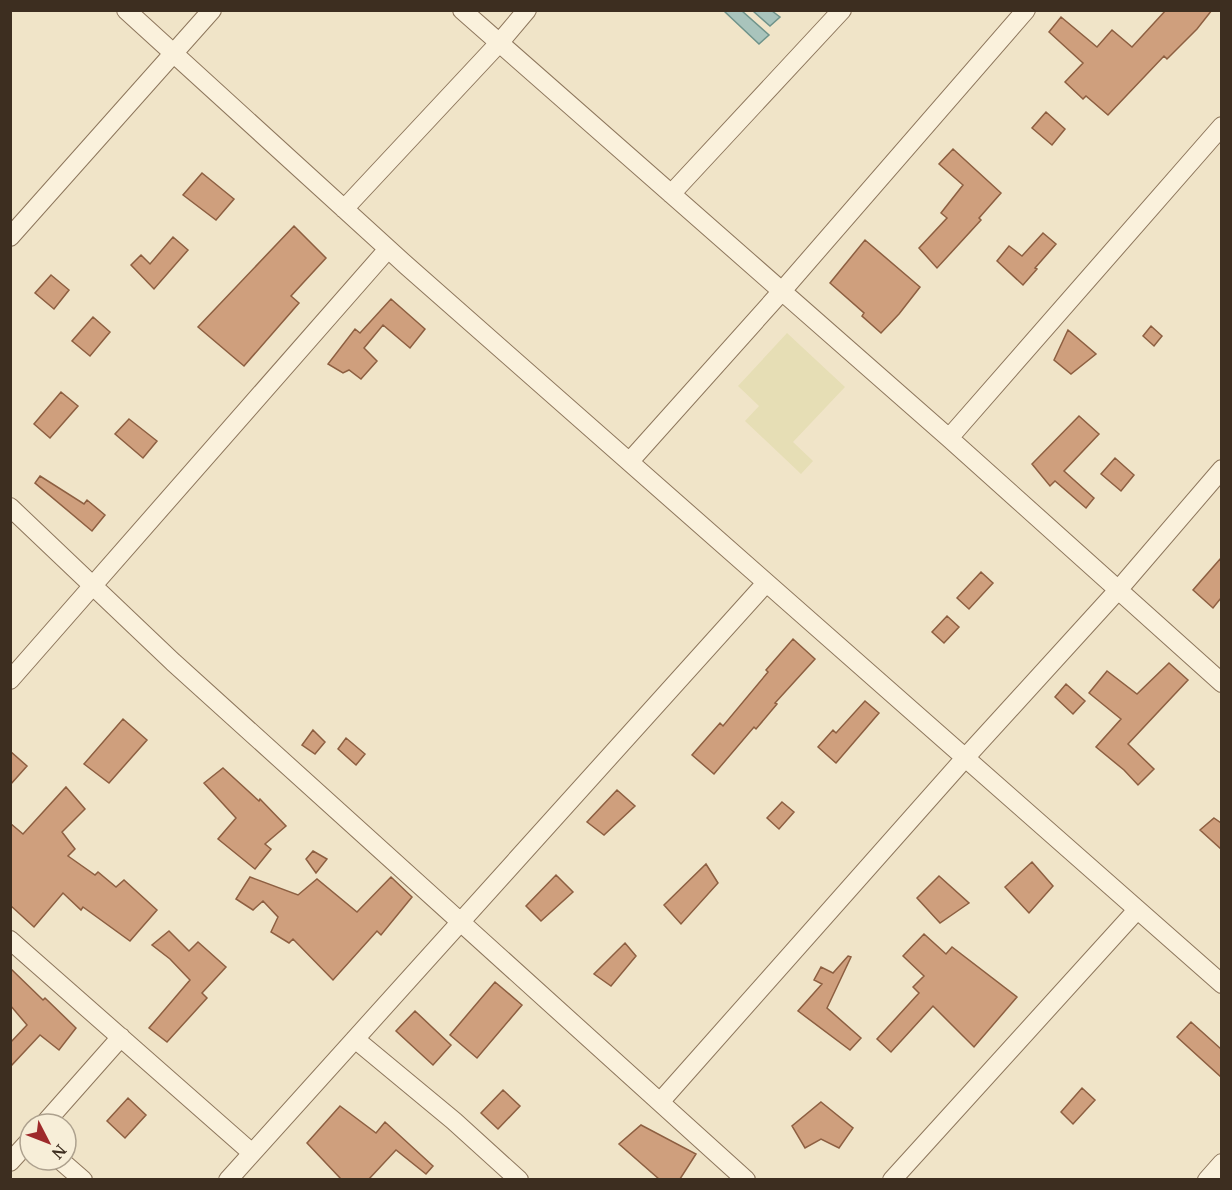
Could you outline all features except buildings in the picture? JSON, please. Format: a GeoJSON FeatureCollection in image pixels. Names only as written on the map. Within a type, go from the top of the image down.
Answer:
{"type":"FeatureCollection","features":[{"type":"Feature","properties":{"kind":"street"},"geometry":{"type":"LineString","coordinates":[[126,10],[388,249],[1221,984]]}},
{"type":"Feature","properties":{"kind":"street"},"geometry":{"type":"LineString","coordinates":[[10,237],[212,10]]}},
{"type":"Feature","properties":{"kind":"street"},"geometry":{"type":"LineString","coordinates":[[462,10],[949,438],[1221,683]]}},
{"type":"Feature","properties":{"kind":"street"},"geometry":{"type":"LineString","coordinates":[[344,209],[528,10]]}},
{"type":"Feature","properties":{"kind":"street"},"geometry":{"type":"LineString","coordinates":[[671,194],[842,10]]}},
{"type":"Feature","properties":{"kind":"street"},"geometry":{"type":"LineString","coordinates":[[630,461],[782,291],[1026,10]]}},
{"type":"Feature","properties":{"kind":"street"},"geometry":{"type":"LineString","coordinates":[[949,438],[1221,126]]}},
{"type":"Feature","properties":{"kind":"street"},"geometry":{"type":"LineString","coordinates":[[10,680],[94,587],[388,249]]}},
{"type":"Feature","properties":{"kind":"street"},"geometry":{"type":"LineString","coordinates":[[660,1102],[965,758],[1119,589],[1221,469]]}},
{"type":"Feature","properties":{"kind":"street"},"geometry":{"type":"LineString","coordinates":[[10,507],[173,662],[746,1179]]}},
{"type":"Feature","properties":{"kind":"street"},"geometry":{"type":"LineString","coordinates":[[228,1179],[766,582]]}},
{"type":"Feature","properties":{"kind":"street"},"geometry":{"type":"LineString","coordinates":[[892,1179],[1137,910]]}},
{"type":"Feature","properties":{"kind":"street"},"geometry":{"type":"LineString","coordinates":[[10,940],[252,1153]]}},
{"type":"Feature","properties":{"kind":"street"},"geometry":{"type":"LineString","coordinates":[[55,1112],[121,1037]]}},
{"type":"Feature","properties":{"kind":"street"},"geometry":{"type":"LineString","coordinates":[[356,1039],[519,1179]]}},
{"type":"Feature","properties":{"kind":"street"},"geometry":{"type":"LineString","coordinates":[[1207,1179],[1221,1163]]}},
{"type":"Feature","properties":{"kind":"shaded area"},"geometry":{"type":"Polygon","coordinates":[[[787,333],[845,387],[793,442],[813,461],[801,474],[745,421],[759,406],[738,386],[787,333]]]}},
{"type":"Feature","properties":{"kind":"water"},"geometry":{"type":"Polygon","coordinates":[[[724,11],[742,11],[769,35],[759,44],[724,11]]]}},
{"type":"Feature","properties":{"kind":"water"},"geometry":{"type":"Polygon","coordinates":[[[753,11],[772,11],[780,17],[770,26],[753,11]]]}}]}
